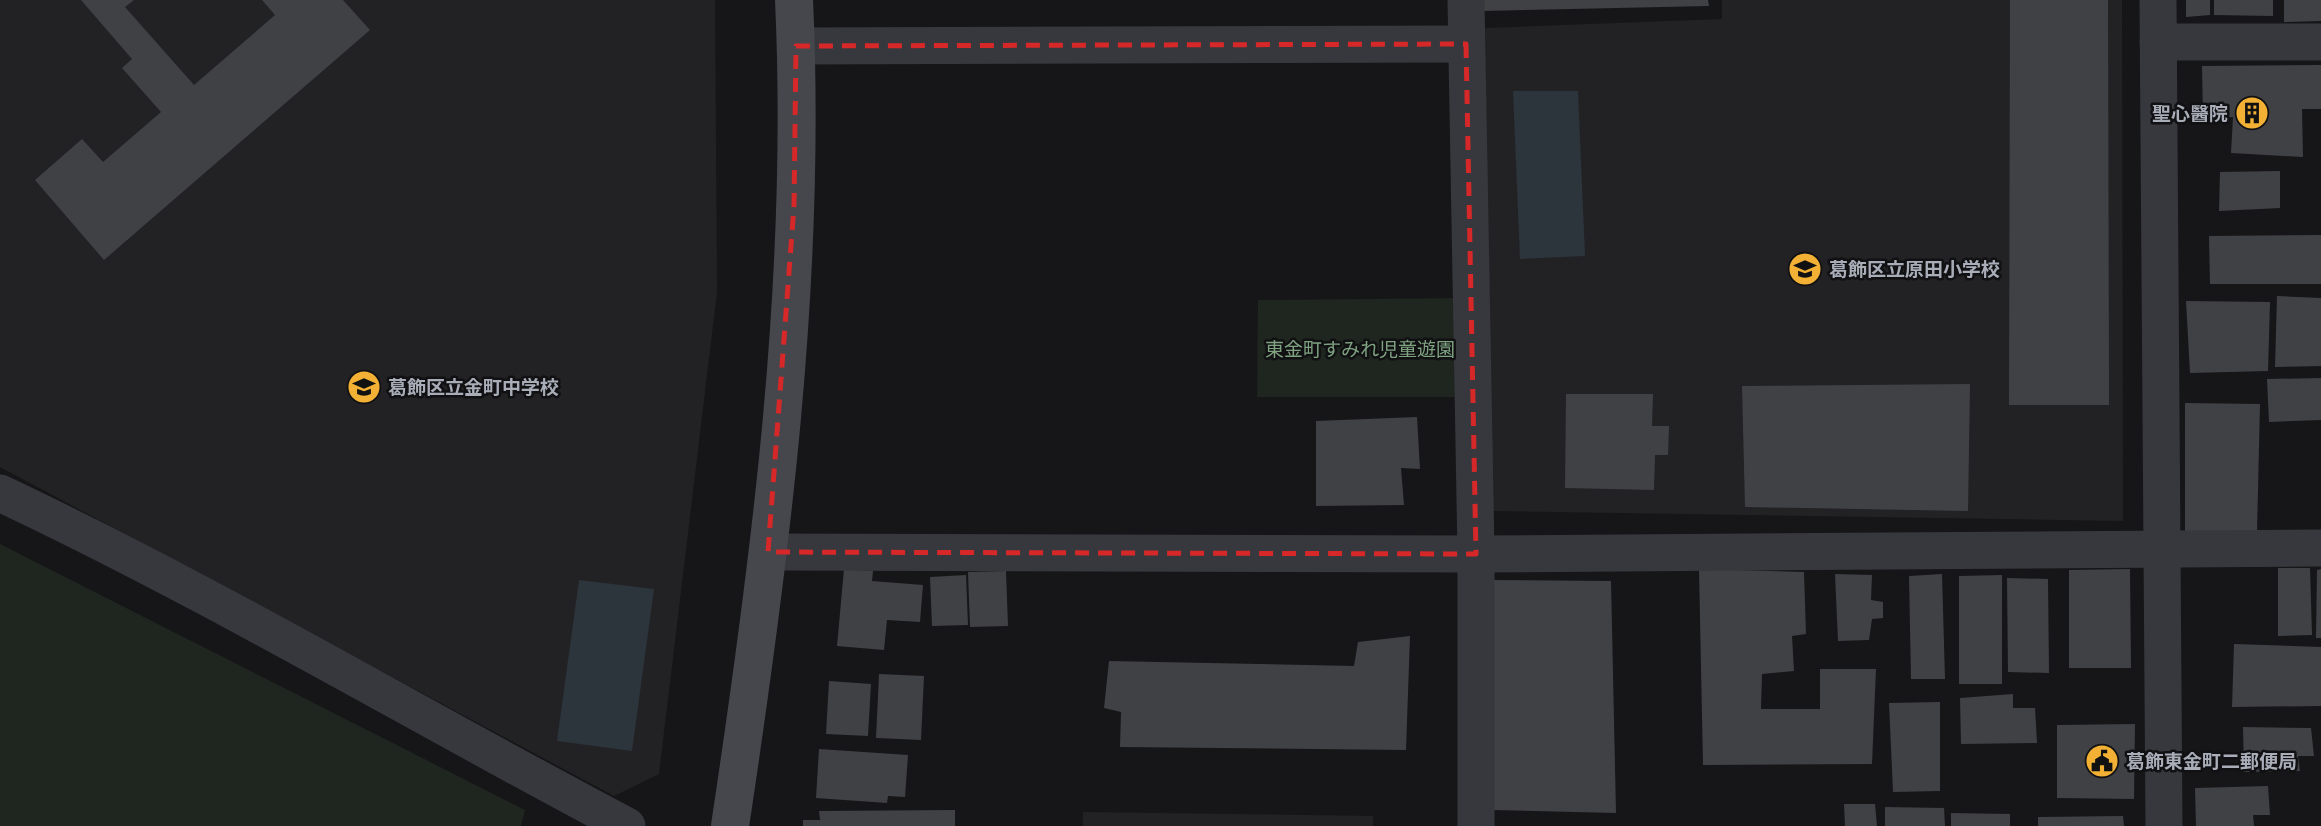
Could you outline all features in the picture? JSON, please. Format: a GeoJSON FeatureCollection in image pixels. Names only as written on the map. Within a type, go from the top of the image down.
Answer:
{"type":"FeatureCollection","features":[{"type":"Feature","properties":{"kind":"street"},"geometry":{"type":"LineString","coordinates":[[730,826],[768,552],[783,395],[794,206],[794,0]]}},
{"type":"Feature","properties":{"kind":"street"},"geometry":{"type":"LineString","coordinates":[[1466,0],[1476,554],[1476,826]]}},
{"type":"Feature","properties":{"kind":"street"},"geometry":{"type":"LineString","coordinates":[[2158,0],[2164,826]]}},
{"type":"Feature","properties":{"kind":"street"},"geometry":{"type":"LineString","coordinates":[[2158,42],[2321,42]]}},
{"type":"Feature","properties":{"kind":"street"},"geometry":{"type":"LineString","coordinates":[[796,46],[1466,44]]}},
{"type":"Feature","properties":{"kind":"street"},"geometry":{"type":"LineString","coordinates":[[0,493],[167,574],[449,732],[628,826]]}},
{"type":"Feature","properties":{"kind":"street"},"geometry":{"type":"LineString","coordinates":[[768,552],[1476,554],[2321,548]]}},
{"type":"Feature","properties":{"kind":"highlighted area"},"geometry":{"type":"Polygon","coordinates":[[[1466,44],[1476,554],[768,552],[794,206],[796,46],[1466,44]]]}},
{"type":"Feature","properties":{"kind":"shaded area","name":"葛飾区立金町中学校"},"geometry":{"type":"Polygon","coordinates":[[[0,0],[715,0],[717,292],[659,774],[614,796],[0,467],[0,0]]]}},
{"type":"Feature","properties":{"kind":"shaded area","name":"葛飾区立原田小学校"},"geometry":{"type":"Polygon","coordinates":[[[1722,0],[2122,0],[2123,521],[1491,511],[1485,28],[1722,19],[1722,0]]]}},
{"type":"Feature","properties":{"kind":"shaded area"},"geometry":{"type":"Polygon","coordinates":[[[1513,91],[1578,91],[1585,256],[1520,259],[1513,91]]]}},
{"type":"Feature","properties":{"kind":"shaded area"},"geometry":{"type":"Polygon","coordinates":[[[579,580],[654,589],[632,751],[557,741],[579,580]]]}},
{"type":"Feature","properties":{"kind":"shaded area"},"geometry":{"type":"Polygon","coordinates":[[[1083,812],[1373,816],[1373,826],[1083,826],[1083,812]]]}},
{"type":"Feature","properties":{"kind":"green space","name":"東金町すみれ児童遊園"},"geometry":{"type":"Polygon","coordinates":[[[1463,298],[1462,397],[1257,397],[1258,300],[1463,298]]]}},
{"type":"Feature","properties":{"kind":"green space"},"geometry":{"type":"Polygon","coordinates":[[[0,544],[525,810],[521,826],[0,826],[0,544]]]}},
{"type":"Feature","properties":{"kind":"building"},"geometry":{"type":"Polygon","coordinates":[[[81,0],[134,0],[125,7],[194,85],[275,15],[262,0],[343,0],[370,30],[104,260],[35,180],[82,139],[103,162],[161,112],[122,68],[132,59],[81,0]]]}},
{"type":"Feature","properties":{"kind":"building"},"geometry":{"type":"Polygon","coordinates":[[[1483,0],[1708,0],[1709,6],[1483,11],[1483,0]]]}},
{"type":"Feature","properties":{"kind":"building"},"geometry":{"type":"Polygon","coordinates":[[[2010,0],[2108,0],[2109,405],[2009,405],[2010,0]]]}},
{"type":"Feature","properties":{"kind":"building"},"geometry":{"type":"Polygon","coordinates":[[[2186,0],[2210,0],[2210,15],[2186,17],[2186,0]]]}},
{"type":"Feature","properties":{"kind":"building"},"geometry":{"type":"Polygon","coordinates":[[[2214,0],[2273,0],[2273,16],[2214,15],[2214,0]]]}},
{"type":"Feature","properties":{"kind":"building"},"geometry":{"type":"Polygon","coordinates":[[[2284,0],[2321,0],[2321,21],[2284,22],[2284,0]]]}},
{"type":"Feature","properties":{"kind":"building","name":"聖心醫院"},"geometry":{"type":"Polygon","coordinates":[[[2321,65],[2321,109],[2302,109],[2303,157],[2231,153],[2233,117],[2203,118],[2202,66],[2321,65]]]}},
{"type":"Feature","properties":{"kind":"building"},"geometry":{"type":"Polygon","coordinates":[[[2280,171],[2280,208],[2219,211],[2220,172],[2280,171]]]}},
{"type":"Feature","properties":{"kind":"building"},"geometry":{"type":"Polygon","coordinates":[[[2321,235],[2321,284],[2210,284],[2209,236],[2321,235]]]}},
{"type":"Feature","properties":{"kind":"building"},"geometry":{"type":"Polygon","coordinates":[[[2277,296],[2321,298],[2321,366],[2275,367],[2277,296]]]}},
{"type":"Feature","properties":{"kind":"building"},"geometry":{"type":"Polygon","coordinates":[[[2186,301],[2270,302],[2268,371],[2190,373],[2186,301]]]}},
{"type":"Feature","properties":{"kind":"building"},"geometry":{"type":"Polygon","coordinates":[[[2321,378],[2321,420],[2269,422],[2267,379],[2321,378]]]}},
{"type":"Feature","properties":{"kind":"building"},"geometry":{"type":"Polygon","coordinates":[[[1970,384],[1968,511],[1745,507],[1742,386],[1970,384]]]}},
{"type":"Feature","properties":{"kind":"building"},"geometry":{"type":"Polygon","coordinates":[[[1566,394],[1653,394],[1652,426],[1669,426],[1668,455],[1655,455],[1654,490],[1565,488],[1566,394]]]}},
{"type":"Feature","properties":{"kind":"building"},"geometry":{"type":"Polygon","coordinates":[[[2185,403],[2260,404],[2257,533],[2185,534],[2185,403]]]}},
{"type":"Feature","properties":{"kind":"building"},"geometry":{"type":"Polygon","coordinates":[[[1417,417],[1420,469],[1401,468],[1404,505],[1316,506],[1316,421],[1417,417]]]}},
{"type":"Feature","properties":{"kind":"building"},"geometry":{"type":"Polygon","coordinates":[[[2278,568],[2310,568],[2312,635],[2278,636],[2278,568]]]}},
{"type":"Feature","properties":{"kind":"building"},"geometry":{"type":"Polygon","coordinates":[[[844,569],[873,571],[872,581],[923,585],[920,622],[887,620],[884,650],[837,646],[844,569]]]}},
{"type":"Feature","properties":{"kind":"building"},"geometry":{"type":"Polygon","coordinates":[[[1699,569],[1804,572],[1806,634],[1792,636],[1794,671],[1762,674],[1761,709],[1820,709],[1820,669],[1876,669],[1872,764],[1703,765],[1699,569]]]}},
{"type":"Feature","properties":{"kind":"building"},"geometry":{"type":"Polygon","coordinates":[[[2130,569],[2131,668],[2069,668],[2069,570],[2130,569]]]}},
{"type":"Feature","properties":{"kind":"building"},"geometry":{"type":"Polygon","coordinates":[[[2321,569],[2321,638],[2316,638],[2317,570],[2321,569]]]}},
{"type":"Feature","properties":{"kind":"building"},"geometry":{"type":"Polygon","coordinates":[[[1006,571],[1008,626],[970,627],[968,572],[1006,571]]]}},
{"type":"Feature","properties":{"kind":"building"},"geometry":{"type":"Polygon","coordinates":[[[1835,574],[1872,575],[1871,600],[1883,602],[1883,618],[1872,619],[1869,640],[1838,641],[1835,574]]]}},
{"type":"Feature","properties":{"kind":"building"},"geometry":{"type":"Polygon","coordinates":[[[1942,574],[1945,679],[1911,679],[1909,576],[1942,574]]]}},
{"type":"Feature","properties":{"kind":"building"},"geometry":{"type":"Polygon","coordinates":[[[966,575],[968,625],[932,626],[930,577],[966,575]]]}},
{"type":"Feature","properties":{"kind":"building"},"geometry":{"type":"Polygon","coordinates":[[[2002,575],[2002,684],[1959,684],[1959,576],[2002,575]]]}},
{"type":"Feature","properties":{"kind":"building"},"geometry":{"type":"Polygon","coordinates":[[[2007,578],[2048,579],[2049,673],[2008,672],[2007,578]]]}},
{"type":"Feature","properties":{"kind":"building"},"geometry":{"type":"Polygon","coordinates":[[[1484,580],[1611,581],[1616,813],[1492,810],[1484,580]]]}},
{"type":"Feature","properties":{"kind":"building"},"geometry":{"type":"Polygon","coordinates":[[[1410,636],[1406,750],[1120,747],[1121,712],[1104,708],[1109,661],[1354,666],[1358,642],[1410,636]]]}},
{"type":"Feature","properties":{"kind":"building"},"geometry":{"type":"Polygon","coordinates":[[[2234,644],[2321,647],[2321,706],[2232,707],[2234,644]]]}},
{"type":"Feature","properties":{"kind":"building"},"geometry":{"type":"Polygon","coordinates":[[[879,674],[924,676],[921,740],[876,738],[879,674]]]}},
{"type":"Feature","properties":{"kind":"building"},"geometry":{"type":"Polygon","coordinates":[[[829,681],[871,684],[868,736],[826,734],[829,681]]]}},
{"type":"Feature","properties":{"kind":"building"},"geometry":{"type":"Polygon","coordinates":[[[2013,694],[2013,708],[2035,708],[2037,743],[1961,744],[1960,698],[2013,694]]]}},
{"type":"Feature","properties":{"kind":"building"},"geometry":{"type":"Polygon","coordinates":[[[1940,702],[1940,791],[1893,792],[1889,703],[1940,702]]]}},
{"type":"Feature","properties":{"kind":"building"},"geometry":{"type":"Polygon","coordinates":[[[2135,724],[2134,799],[2057,798],[2057,725],[2135,724]]]}},
{"type":"Feature","properties":{"kind":"building"},"geometry":{"type":"Polygon","coordinates":[[[2243,727],[2311,728],[2314,756],[2298,756],[2300,771],[2244,772],[2243,727]]]}},
{"type":"Feature","properties":{"kind":"building"},"geometry":{"type":"Polygon","coordinates":[[[819,749],[908,755],[905,797],[888,796],[887,803],[816,798],[819,749]]]}},
{"type":"Feature","properties":{"kind":"building"},"geometry":{"type":"Polygon","coordinates":[[[2268,786],[2270,815],[2253,815],[2254,826],[2196,826],[2195,788],[2268,786]]]}},
{"type":"Feature","properties":{"kind":"building"},"geometry":{"type":"Polygon","coordinates":[[[1844,804],[1875,804],[1877,826],[1845,826],[1844,804]]]}},
{"type":"Feature","properties":{"kind":"building"},"geometry":{"type":"Polygon","coordinates":[[[1885,807],[1944,808],[1945,826],[1885,826],[1885,807]]]}},
{"type":"Feature","properties":{"kind":"building"},"geometry":{"type":"Polygon","coordinates":[[[955,810],[955,826],[803,826],[803,820],[820,820],[819,811],[955,810]]]}},
{"type":"Feature","properties":{"kind":"building"},"geometry":{"type":"Polygon","coordinates":[[[1951,813],[2010,814],[2010,826],[1951,826],[1951,813]]]}},
{"type":"Feature","properties":{"kind":"building"},"geometry":{"type":"Polygon","coordinates":[[[2123,816],[2124,826],[2038,826],[2038,817],[2123,816]]]}},
{"type":"Feature","properties":{"kind":"place","name":"聖心醫院"},"geometry":{"type":"Point","coordinates":[2252,113]}},
{"type":"Feature","properties":{"kind":"place","name":"葛飾区立原田小学校"},"geometry":{"type":"Point","coordinates":[1805,269]}},
{"type":"Feature","properties":{"kind":"place","name":"葛飾区立金町中学校"},"geometry":{"type":"Point","coordinates":[364,387]}},
{"type":"Feature","properties":{"kind":"place","name":"葛飾東金町二郵便局"},"geometry":{"type":"Point","coordinates":[2102,761]}}]}
